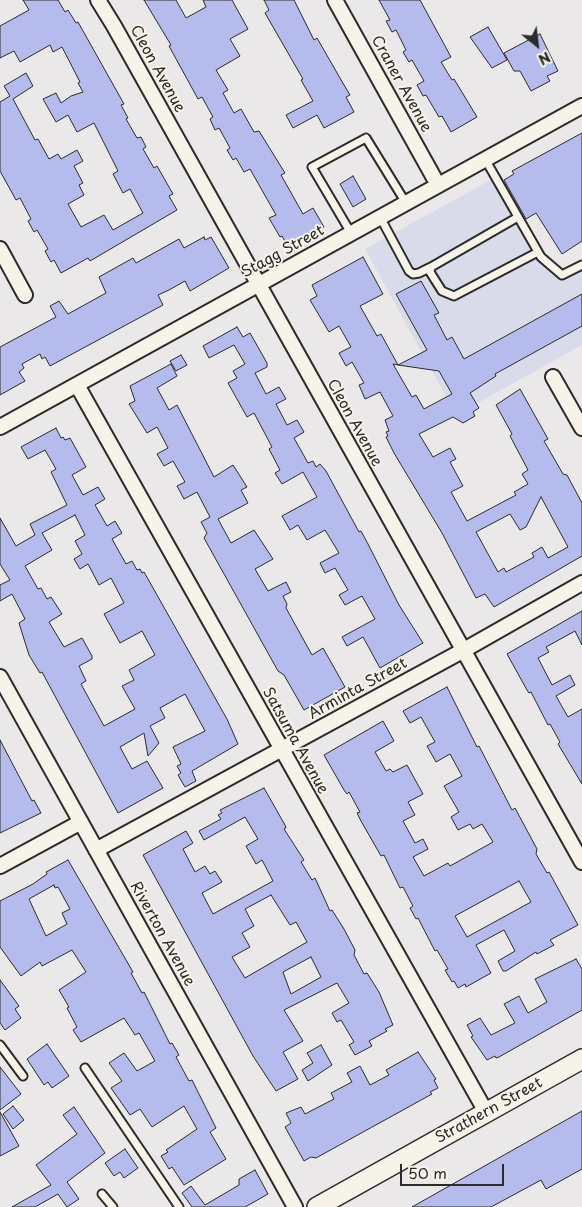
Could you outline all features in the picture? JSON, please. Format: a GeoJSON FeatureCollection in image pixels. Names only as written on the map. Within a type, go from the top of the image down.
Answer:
{"type":"FeatureCollection","features":[{"type":"Feature","properties":{"kind":"main road","name":"Strathern Street"},"geometry":{"type":"LineString","coordinates":[[317,1207],[582,1059]]}},
{"type":"Feature","properties":{"kind":"street","name":"Cleon Avenue"},"geometry":{"type":"LineString","coordinates":[[98,0],[119,34],[582,862]]}},
{"type":"Feature","properties":{"kind":"street","name":"Craner Avenue"},"geometry":{"type":"LineString","coordinates":[[335,0],[438,185]]}},
{"type":"Feature","properties":{"kind":"street","name":"Stagg Street"},"geometry":{"type":"LineString","coordinates":[[0,427],[582,106]]}},
{"type":"Feature","properties":{"kind":"street"},"geometry":{"type":"LineString","coordinates":[[0,249],[25,295]]}},
{"type":"Feature","properties":{"kind":"street"},"geometry":{"type":"LineString","coordinates":[[553,376],[582,428]]}},
{"type":"Feature","properties":{"kind":"street","name":"Satsuma Avenue"},"geometry":{"type":"LineString","coordinates":[[77,385],[486,1112]]}},
{"type":"Feature","properties":{"kind":"street","name":"Arminta Street"},"geometry":{"type":"LineString","coordinates":[[96,850],[464,650],[582,583]]}},
{"type":"Feature","properties":{"kind":"street","name":"Riverton Avenue"},"geometry":{"type":"LineString","coordinates":[[0,677],[295,1207]]}},
{"type":"Feature","properties":{"kind":"street"},"geometry":{"type":"LineString","coordinates":[[0,866],[81,822]]}},
{"type":"Feature","properties":{"kind":"lane"},"geometry":{"type":"LineString","coordinates":[[350,233],[312,167],[366,138],[406,204]]}},
{"type":"Feature","properties":{"kind":"lane"},"geometry":{"type":"LineString","coordinates":[[485,159],[538,252],[562,275],[582,265]]}},
{"type":"Feature","properties":{"kind":"lane"},"geometry":{"type":"LineString","coordinates":[[380,217],[409,271],[413,274],[431,267],[518,217]]}},
{"type":"Feature","properties":{"kind":"lane"},"geometry":{"type":"LineString","coordinates":[[431,267],[430,272],[442,291],[454,296],[538,252]]}},
{"type":"Feature","properties":{"kind":"lane"},"geometry":{"type":"LineString","coordinates":[[0,1045],[23,1076]]}},
{"type":"Feature","properties":{"kind":"lane"},"geometry":{"type":"LineString","coordinates":[[85,1068],[179,1207]]}},
{"type":"Feature","properties":{"kind":"lane"},"geometry":{"type":"LineString","coordinates":[[102,1194],[114,1207]]}},
{"type":"Feature","properties":{"kind":"shaded area"},"geometry":{"type":"Polygon","coordinates":[[[498,176],[553,276],[582,261],[582,345],[456,415],[365,249],[498,176]]]}},
{"type":"Feature","properties":{"kind":"building"},"geometry":{"type":"Polygon","coordinates":[[[23,0],[58,0],[65,12],[68,10],[76,23],[78,22],[124,104],[121,105],[128,118],[126,119],[137,138],[141,137],[146,147],[143,149],[154,168],[157,166],[173,194],[169,196],[177,210],[90,261],[88,258],[61,273],[54,260],[51,262],[45,251],[48,249],[37,230],[34,232],[28,221],[31,219],[20,198],[16,200],[0,171],[0,102],[10,96],[4,86],[26,73],[33,86],[13,99],[35,140],[38,139],[49,159],[58,154],[61,159],[77,150],[83,161],[74,166],[83,183],[79,185],[84,195],[68,204],[81,227],[104,215],[113,230],[143,213],[130,189],[123,193],[113,174],[118,171],[94,123],[77,132],[68,115],[56,122],[43,99],[56,93],[61,103],[71,96],[83,92],[78,83],[80,82],[62,47],[53,52],[50,45],[20,62],[14,51],[0,58],[0,26],[29,10],[23,0]]]}},
{"type":"Feature","properties":{"kind":"building"},"geometry":{"type":"Polygon","coordinates":[[[144,0],[176,0],[186,18],[206,7],[203,0],[232,0],[248,29],[230,39],[240,56],[216,70],[228,90],[223,93],[234,113],[241,109],[254,132],[259,131],[285,173],[281,175],[303,214],[313,208],[324,227],[292,245],[290,243],[287,245],[282,236],[280,237],[269,218],[276,215],[250,169],[244,172],[236,158],[233,160],[227,150],[230,148],[219,128],[215,130],[210,119],[213,117],[202,97],[198,99],[169,46],[171,45],[144,0]]]}},
{"type":"Feature","properties":{"kind":"building"},"geometry":{"type":"Polygon","coordinates":[[[264,0],[294,0],[314,40],[317,38],[350,95],[346,97],[354,112],[324,128],[317,115],[293,128],[286,115],[313,101],[301,80],[303,79],[265,13],[269,10],[264,0]]]}},
{"type":"Feature","properties":{"kind":"building"},"geometry":{"type":"Polygon","coordinates":[[[379,0],[420,0],[451,57],[441,62],[452,80],[454,79],[477,117],[451,132],[442,116],[439,117],[426,95],[423,96],[417,85],[424,81],[412,60],[409,62],[403,52],[406,50],[396,30],[392,32],[386,21],[390,20],[379,0]]]}},
{"type":"Feature","properties":{"kind":"building"},"geometry":{"type":"Polygon","coordinates":[[[488,27],[507,60],[492,68],[470,37],[488,27]]]}},
{"type":"Feature","properties":{"kind":"building"},"geometry":{"type":"Polygon","coordinates":[[[540,34],[558,71],[547,76],[550,81],[531,91],[520,71],[514,71],[504,53],[540,34]]]}},
{"type":"Feature","properties":{"kind":"building"},"geometry":{"type":"Polygon","coordinates":[[[582,133],[582,241],[562,254],[536,213],[526,219],[504,180],[514,174],[512,171],[582,133]]]}},
{"type":"Feature","properties":{"kind":"building"},"geometry":{"type":"Polygon","coordinates":[[[353,176],[366,199],[353,207],[340,184],[353,176]]]}},
{"type":"Feature","properties":{"kind":"building"},"geometry":{"type":"Polygon","coordinates":[[[204,237],[205,240],[211,237],[229,268],[190,291],[185,281],[158,295],[163,305],[50,366],[45,357],[42,359],[40,354],[22,364],[24,368],[19,372],[25,381],[0,395],[0,347],[56,317],[50,306],[59,301],[68,314],[106,293],[99,277],[133,258],[136,263],[179,239],[184,248],[204,237]]]}},
{"type":"Feature","properties":{"kind":"building"},"geometry":{"type":"Polygon","coordinates":[[[363,257],[383,294],[360,306],[377,336],[381,334],[398,365],[427,350],[396,294],[421,281],[439,313],[434,315],[447,340],[452,337],[464,359],[582,294],[582,326],[495,374],[496,376],[470,393],[479,408],[473,412],[475,416],[463,423],[453,417],[419,434],[433,457],[450,448],[456,459],[450,462],[463,486],[451,492],[467,521],[516,495],[514,492],[528,484],[522,474],[528,470],[510,436],[512,434],[496,405],[520,389],[548,439],[544,441],[563,474],[567,475],[582,503],[582,556],[494,607],[485,594],[476,598],[442,533],[386,437],[388,436],[386,432],[389,431],[385,420],[393,416],[380,392],[365,399],[359,385],[364,383],[352,362],[346,366],[339,353],[351,347],[339,326],[329,332],[310,300],[317,296],[312,285],[363,257]],[[393,364],[412,397],[416,395],[424,409],[452,394],[439,371],[393,364]],[[541,497],[526,527],[520,530],[510,514],[476,532],[498,572],[504,568],[506,572],[534,557],[532,553],[542,547],[548,558],[568,547],[541,497]]]}},
{"type":"Feature","properties":{"kind":"building"},"geometry":{"type":"Polygon","coordinates":[[[237,327],[243,337],[250,333],[267,363],[267,367],[255,373],[266,394],[279,387],[286,399],[276,404],[287,425],[297,420],[304,432],[294,438],[308,463],[313,461],[316,467],[320,464],[326,471],[359,532],[361,531],[399,605],[423,643],[380,668],[363,637],[347,646],[342,637],[375,619],[362,596],[345,605],[339,595],[348,590],[335,568],[325,573],[320,563],[339,553],[325,530],[307,540],[298,525],[290,530],[282,516],[317,497],[303,472],[282,484],[275,473],[280,470],[269,449],[272,447],[254,413],[247,417],[228,383],[237,378],[233,371],[245,364],[234,345],[209,358],[203,346],[237,327]]]}},
{"type":"Feature","properties":{"kind":"building"},"geometry":{"type":"Polygon","coordinates":[[[181,355],[187,365],[176,371],[170,361],[181,355]]]}},
{"type":"Feature","properties":{"kind":"building"},"geometry":{"type":"Polygon","coordinates":[[[171,364],[177,376],[157,388],[169,410],[177,405],[214,477],[233,465],[247,487],[241,490],[248,503],[218,519],[231,543],[254,530],[273,559],[255,569],[268,591],[286,582],[291,592],[283,596],[287,604],[286,608],[312,655],[323,648],[345,687],[304,710],[284,675],[278,671],[204,538],[207,533],[201,522],[210,517],[197,492],[184,499],[177,486],[185,482],[173,461],[164,466],[157,454],[168,448],[157,427],[147,433],[129,404],[135,401],[130,386],[171,364]]]}},
{"type":"Feature","properties":{"kind":"building"},"geometry":{"type":"Polygon","coordinates":[[[56,428],[61,438],[63,437],[65,440],[70,438],[86,467],[72,475],[83,495],[98,487],[105,499],[95,505],[107,526],[115,521],[122,533],[112,539],[126,564],[132,561],[137,570],[140,569],[142,573],[144,572],[227,719],[238,744],[192,771],[196,781],[185,787],[178,775],[181,773],[177,766],[181,764],[173,747],[205,731],[185,694],[160,708],[165,718],[150,726],[159,743],[148,756],[144,733],[120,747],[132,769],[147,761],[163,788],[118,813],[42,672],[40,673],[29,655],[19,623],[25,619],[12,594],[0,601],[0,585],[10,580],[0,564],[0,518],[16,546],[35,535],[30,524],[67,505],[51,472],[56,469],[45,450],[28,459],[21,447],[56,428]],[[75,515],[42,533],[52,550],[25,566],[38,589],[41,588],[47,599],[51,597],[62,614],[49,622],[64,647],[82,638],[92,656],[92,659],[79,666],[86,681],[81,684],[104,726],[135,709],[122,686],[134,680],[129,670],[155,655],[142,631],[120,643],[104,614],[124,603],[111,578],[99,585],[88,564],[80,569],[74,559],[82,554],[75,541],[85,535],[75,515]]]}},
{"type":"Feature","properties":{"kind":"building"},"geometry":{"type":"Polygon","coordinates":[[[582,611],[582,645],[575,631],[546,647],[549,652],[538,658],[552,685],[570,675],[575,685],[556,696],[568,717],[582,709],[582,784],[558,744],[560,742],[550,724],[548,725],[531,692],[529,693],[527,690],[507,654],[582,611]]]}},
{"type":"Feature","properties":{"kind":"building"},"geometry":{"type":"Polygon","coordinates":[[[447,687],[477,747],[479,746],[512,810],[515,808],[537,849],[536,854],[547,873],[549,872],[578,925],[550,940],[554,945],[537,954],[536,952],[506,971],[503,971],[498,961],[515,951],[504,930],[476,945],[491,973],[466,987],[465,984],[458,988],[454,981],[452,982],[445,970],[448,969],[437,950],[435,951],[418,918],[416,919],[410,908],[413,906],[403,887],[400,888],[384,855],[381,856],[361,821],[357,813],[360,812],[349,792],[347,794],[344,790],[324,755],[383,721],[394,741],[375,752],[386,771],[390,769],[393,772],[407,765],[423,794],[408,802],[415,815],[403,821],[415,843],[423,839],[428,849],[413,857],[424,876],[448,863],[450,866],[493,842],[482,824],[473,829],[470,824],[458,830],[451,817],[459,812],[444,786],[462,776],[450,754],[436,762],[427,746],[435,742],[421,717],[410,723],[403,711],[447,687]],[[519,881],[455,916],[467,937],[531,902],[519,881]]]}},
{"type":"Feature","properties":{"kind":"building"},"geometry":{"type":"Polygon","coordinates":[[[0,740],[32,801],[34,800],[41,813],[0,833],[0,740]]]}},
{"type":"Feature","properties":{"kind":"building"},"geometry":{"type":"Polygon","coordinates":[[[264,788],[285,825],[286,828],[284,829],[304,860],[301,862],[312,880],[315,878],[330,911],[332,910],[344,929],[355,950],[354,955],[364,974],[367,973],[379,992],[393,1025],[385,1029],[387,1031],[369,1041],[372,1046],[355,1055],[349,1045],[354,1042],[341,1020],[337,1022],[332,1013],[349,1003],[337,983],[284,1010],[303,1041],[283,1052],[298,1079],[276,1091],[253,1056],[143,855],[186,831],[193,843],[183,849],[195,872],[205,866],[210,874],[215,871],[222,882],[202,893],[213,914],[273,881],[262,860],[256,864],[246,846],[258,839],[245,817],[204,840],[199,831],[221,819],[218,815],[222,813],[220,810],[264,788]],[[271,895],[245,909],[254,926],[242,933],[250,947],[232,957],[245,978],[307,942],[296,922],[290,925],[271,895]],[[311,957],[283,972],[291,994],[321,977],[311,957]]]}},
{"type":"Feature","properties":{"kind":"building"},"geometry":{"type":"Polygon","coordinates":[[[68,860],[133,972],[131,973],[142,993],[144,992],[170,1044],[172,1043],[179,1055],[176,1057],[189,1081],[192,1080],[216,1128],[210,1132],[226,1159],[184,1185],[172,1167],[169,1169],[161,1156],[168,1152],[166,1150],[197,1129],[184,1106],[152,1127],[140,1109],[130,1115],[111,1088],[122,1081],[109,1063],[124,1053],[137,1071],[155,1061],[139,1033],[135,1035],[124,1018],[81,1042],[73,1030],[77,1027],[67,1008],[69,1007],[59,990],[86,972],[72,950],[42,966],[40,962],[21,976],[0,947],[0,901],[33,884],[47,874],[46,872],[68,860]],[[54,885],[29,899],[46,936],[67,924],[62,913],[70,909],[58,887],[55,888],[54,885]]]}},
{"type":"Feature","properties":{"kind":"building"},"geometry":{"type":"Polygon","coordinates":[[[576,959],[582,969],[582,1010],[499,1057],[496,1058],[495,1056],[487,1060],[471,1037],[473,1036],[467,1025],[480,1018],[491,1035],[515,1023],[504,1004],[519,996],[528,1013],[547,1002],[535,979],[576,959]]]}},
{"type":"Feature","properties":{"kind":"building"},"geometry":{"type":"Polygon","coordinates":[[[0,980],[19,1006],[15,1009],[21,1018],[5,1030],[0,1023],[0,980]]]}},
{"type":"Feature","properties":{"kind":"building"},"geometry":{"type":"Polygon","coordinates":[[[47,1044],[69,1076],[52,1088],[48,1082],[44,1085],[27,1059],[47,1044]]]}},
{"type":"Feature","properties":{"kind":"building"},"geometry":{"type":"Polygon","coordinates":[[[321,1045],[332,1065],[308,1081],[302,1070],[313,1063],[307,1053],[321,1045]]]}},
{"type":"Feature","properties":{"kind":"building"},"geometry":{"type":"Polygon","coordinates":[[[418,1052],[436,1079],[434,1080],[438,1088],[430,1092],[432,1094],[316,1158],[311,1157],[304,1161],[285,1127],[291,1123],[286,1113],[301,1107],[305,1114],[334,1099],[331,1093],[352,1082],[347,1073],[360,1066],[370,1085],[389,1075],[386,1070],[418,1052]]]}},
{"type":"Feature","properties":{"kind":"building"},"geometry":{"type":"Polygon","coordinates":[[[0,1067],[21,1094],[0,1110],[0,1067]]]}},
{"type":"Feature","properties":{"kind":"building"},"geometry":{"type":"Polygon","coordinates":[[[13,1106],[24,1120],[13,1129],[3,1114],[13,1106]]]}},
{"type":"Feature","properties":{"kind":"building"},"geometry":{"type":"Polygon","coordinates":[[[74,1107],[105,1153],[67,1182],[79,1199],[67,1207],[58,1194],[35,1207],[12,1207],[51,1185],[36,1165],[77,1134],[63,1115],[74,1107]]]}},
{"type":"Feature","properties":{"kind":"building"},"geometry":{"type":"Polygon","coordinates":[[[582,1111],[582,1169],[546,1189],[541,1180],[491,1207],[412,1207],[582,1111]]]}},
{"type":"Feature","properties":{"kind":"building"},"geometry":{"type":"Polygon","coordinates":[[[0,1112],[19,1146],[0,1156],[0,1112]]]}},
{"type":"Feature","properties":{"kind":"building"},"geometry":{"type":"Polygon","coordinates":[[[125,1149],[138,1168],[124,1178],[120,1172],[114,1176],[105,1163],[125,1149]]]}},
{"type":"Feature","properties":{"kind":"building"},"geometry":{"type":"Polygon","coordinates":[[[255,1170],[268,1194],[245,1207],[192,1207],[182,1193],[191,1186],[205,1205],[239,1185],[239,1179],[255,1170]]]}}]}
